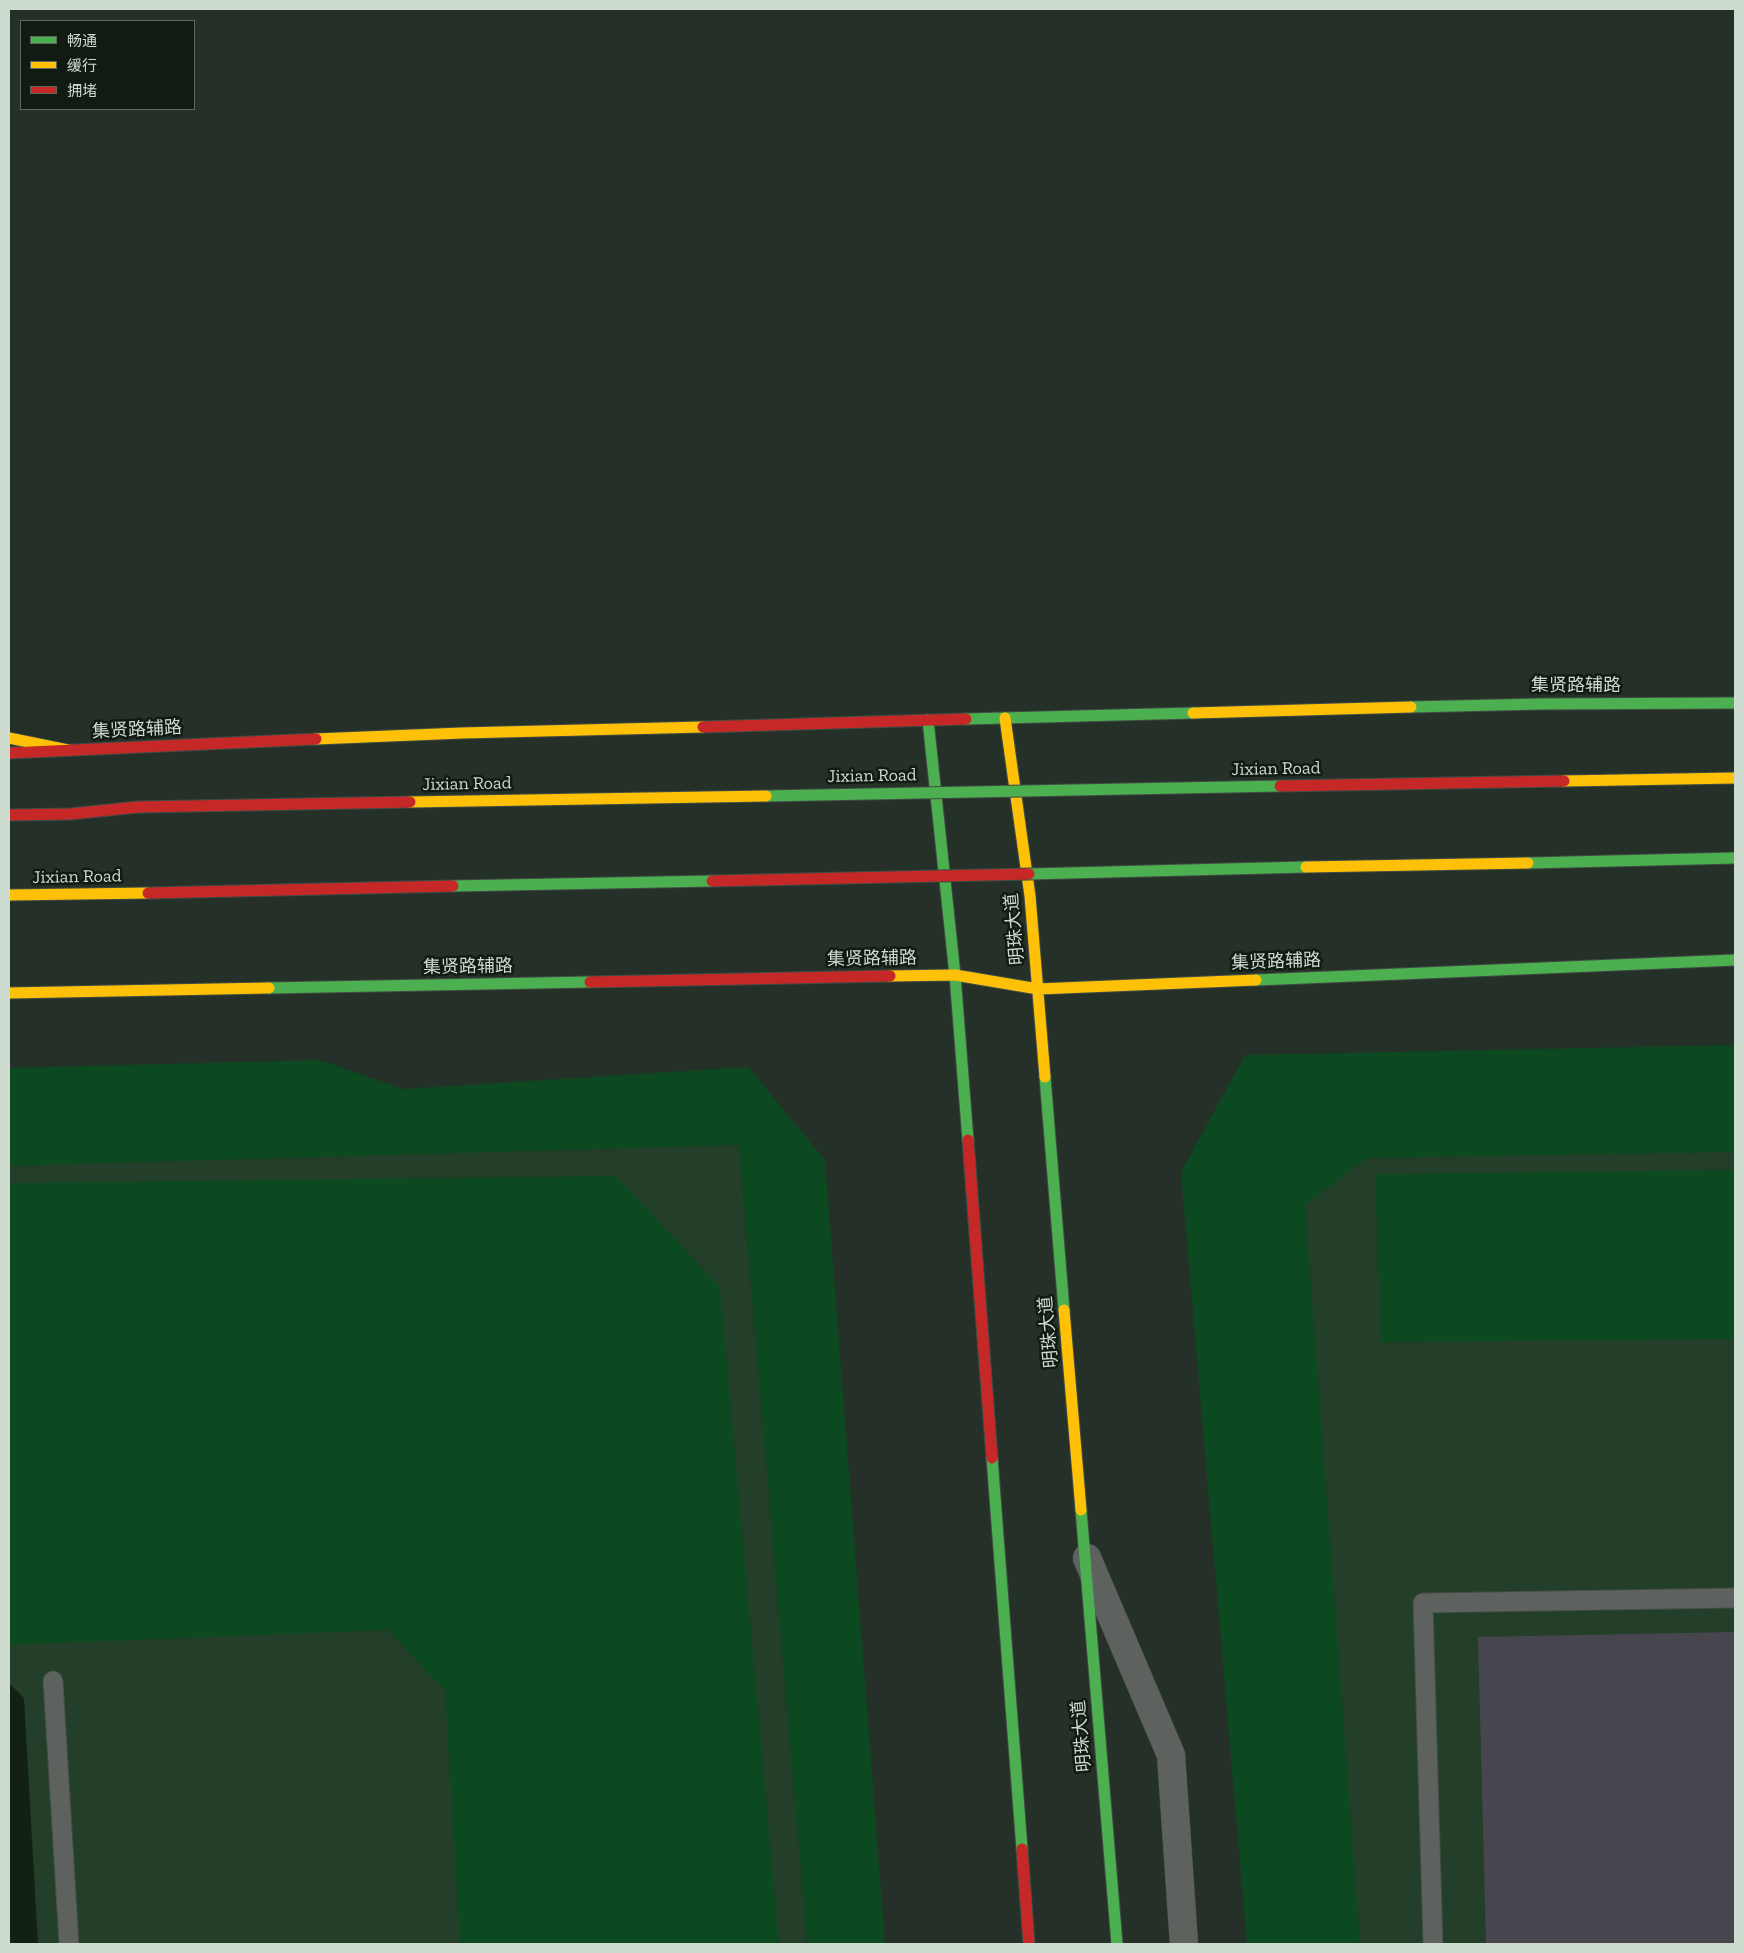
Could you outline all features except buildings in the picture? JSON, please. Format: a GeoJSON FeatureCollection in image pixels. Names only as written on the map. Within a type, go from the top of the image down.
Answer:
{"type":"FeatureCollection","features":[{"type":"Feature","properties":{"kind":"main road","name":"集贤路辅路"},"geometry":{"type":"LineString","coordinates":[[9,753],[462,733],[1540,704],[1735,703]]}},
{"type":"Feature","properties":{"kind":"main road","name":"明珠大道"},"geometry":{"type":"LineString","coordinates":[[1005,718],[1030,896],[1117,1944]]}},
{"type":"Feature","properties":{"kind":"main road"},"geometry":{"type":"LineString","coordinates":[[928,720],[956,975],[1029,1944]]}},
{"type":"Feature","properties":{"kind":"main road"},"geometry":{"type":"LineString","coordinates":[[9,738],[68,750]]}},
{"type":"Feature","properties":{"kind":"main road","name":"Jixian Road"},"geometry":{"type":"LineString","coordinates":[[9,815],[70,814],[138,807],[1735,778]]}},
{"type":"Feature","properties":{"kind":"main road","name":"Jixian Road"},"geometry":{"type":"LineString","coordinates":[[9,895],[1735,858]]}},
{"type":"Feature","properties":{"kind":"main road","name":"集贤路辅路"},"geometry":{"type":"LineString","coordinates":[[9,993],[956,975],[1038,989],[1735,960]]}},
{"type":"Feature","properties":{"kind":"street"},"geometry":{"type":"LineString","coordinates":[[1084,1551],[1171,1756],[1184,1944]]}},
{"type":"Feature","properties":{"kind":"lane"},"geometry":{"type":"LineString","coordinates":[[1433,1944],[1424,1604],[1735,1598]]}},
{"type":"Feature","properties":{"kind":"lane"},"geometry":{"type":"LineString","coordinates":[[53,1681],[69,1944]]}},
{"type":"Feature","properties":{"kind":"shaded area"},"geometry":{"type":"Polygon","coordinates":[[[739,1145],[807,1944],[9,1944],[9,1166],[739,1145]]]}},
{"type":"Feature","properties":{"kind":"shaded area"},"geometry":{"type":"Polygon","coordinates":[[[1735,1152],[1735,1944],[1356,1944],[1305,1205],[1367,1158],[1735,1152]]]}},
{"type":"Feature","properties":{"kind":"green space"},"geometry":{"type":"Polygon","coordinates":[[[1735,1045],[1735,1152],[1367,1158],[1305,1205],[1360,1944],[1247,1944],[1181,1172],[1245,1055],[1735,1045]]]}},
{"type":"Feature","properties":{"kind":"green space"},"geometry":{"type":"Polygon","coordinates":[[[319,1060],[403,1089],[748,1067],[825,1160],[885,1944],[807,1944],[739,1145],[9,1166],[9,1068],[319,1060]]]}},
{"type":"Feature","properties":{"kind":"green space"},"geometry":{"type":"Polygon","coordinates":[[[1735,1170],[1735,1339],[1381,1342],[1375,1174],[1735,1170]]]}},
{"type":"Feature","properties":{"kind":"green space"},"geometry":{"type":"Polygon","coordinates":[[[616,1176],[720,1287],[779,1944],[460,1944],[445,1691],[388,1630],[9,1645],[9,1183],[616,1176]]]}},
{"type":"Feature","properties":{"kind":"traffic: fast"},"geometry":{"type":"LineString","coordinates":[[1411,707],[1735,703]]}},
{"type":"Feature","properties":{"kind":"traffic: fast"},"geometry":{"type":"LineString","coordinates":[[966,719],[1193,713]]}},
{"type":"Feature","properties":{"kind":"traffic: fast"},"geometry":{"type":"LineString","coordinates":[[928,720],[955,975],[968,1140]]}},
{"type":"Feature","properties":{"kind":"traffic: fast"},"geometry":{"type":"LineString","coordinates":[[766,796],[1280,786]]}},
{"type":"Feature","properties":{"kind":"traffic: fast"},"geometry":{"type":"LineString","coordinates":[[1528,863],[1735,858]]}},
{"type":"Feature","properties":{"kind":"traffic: fast"},"geometry":{"type":"LineString","coordinates":[[1029,874],[1306,867]]}},
{"type":"Feature","properties":{"kind":"traffic: fast"},"geometry":{"type":"LineString","coordinates":[[453,886],[712,881]]}},
{"type":"Feature","properties":{"kind":"traffic: fast"},"geometry":{"type":"LineString","coordinates":[[1256,980],[1735,960]]}},
{"type":"Feature","properties":{"kind":"traffic: fast"},"geometry":{"type":"LineString","coordinates":[[269,988],[590,982]]}},
{"type":"Feature","properties":{"kind":"traffic: fast"},"geometry":{"type":"LineString","coordinates":[[1045,1077],[1064,1310]]}},
{"type":"Feature","properties":{"kind":"traffic: fast"},"geometry":{"type":"LineString","coordinates":[[992,1458],[1022,1849]]}},
{"type":"Feature","properties":{"kind":"traffic: fast"},"geometry":{"type":"LineString","coordinates":[[1081,1510],[1117,1944]]}},
{"type":"Feature","properties":{"kind":"traffic: slow"},"geometry":{"type":"LineString","coordinates":[[1193,713],[1411,707]]}},
{"type":"Feature","properties":{"kind":"traffic: slow"},"geometry":{"type":"LineString","coordinates":[[1005,718],[1030,896],[1045,1077]]}},
{"type":"Feature","properties":{"kind":"traffic: slow"},"geometry":{"type":"LineString","coordinates":[[316,739],[703,727]]}},
{"type":"Feature","properties":{"kind":"traffic: slow"},"geometry":{"type":"LineString","coordinates":[[9,738],[68,750]]}},
{"type":"Feature","properties":{"kind":"traffic: slow"},"geometry":{"type":"LineString","coordinates":[[1564,781],[1735,778]]}},
{"type":"Feature","properties":{"kind":"traffic: slow"},"geometry":{"type":"LineString","coordinates":[[410,802],[766,796]]}},
{"type":"Feature","properties":{"kind":"traffic: slow"},"geometry":{"type":"LineString","coordinates":[[1306,867],[1528,863]]}},
{"type":"Feature","properties":{"kind":"traffic: slow"},"geometry":{"type":"LineString","coordinates":[[9,895],[148,893]]}},
{"type":"Feature","properties":{"kind":"traffic: slow"},"geometry":{"type":"LineString","coordinates":[[890,976],[955,975],[1038,989],[1256,980]]}},
{"type":"Feature","properties":{"kind":"traffic: slow"},"geometry":{"type":"LineString","coordinates":[[9,993],[269,988]]}},
{"type":"Feature","properties":{"kind":"traffic: slow"},"geometry":{"type":"LineString","coordinates":[[1064,1310],[1081,1510]]}},
{"type":"Feature","properties":{"kind":"traffic: jam"},"geometry":{"type":"LineString","coordinates":[[703,727],[966,719]]}},
{"type":"Feature","properties":{"kind":"traffic: jam"},"geometry":{"type":"LineString","coordinates":[[9,753],[316,739]]}},
{"type":"Feature","properties":{"kind":"traffic: jam"},"geometry":{"type":"LineString","coordinates":[[1280,786],[1564,781]]}},
{"type":"Feature","properties":{"kind":"traffic: jam"},"geometry":{"type":"LineString","coordinates":[[138,807],[410,802]]}},
{"type":"Feature","properties":{"kind":"traffic: jam"},"geometry":{"type":"LineString","coordinates":[[9,815],[70,814],[138,807]]}},
{"type":"Feature","properties":{"kind":"traffic: jam"},"geometry":{"type":"LineString","coordinates":[[712,881],[1029,874]]}},
{"type":"Feature","properties":{"kind":"traffic: jam"},"geometry":{"type":"LineString","coordinates":[[148,893],[453,886]]}},
{"type":"Feature","properties":{"kind":"traffic: jam"},"geometry":{"type":"LineString","coordinates":[[590,982],[890,976]]}},
{"type":"Feature","properties":{"kind":"traffic: jam"},"geometry":{"type":"LineString","coordinates":[[968,1140],[992,1458]]}},
{"type":"Feature","properties":{"kind":"traffic: jam"},"geometry":{"type":"LineString","coordinates":[[1022,1849],[1029,1944]]}}]}
